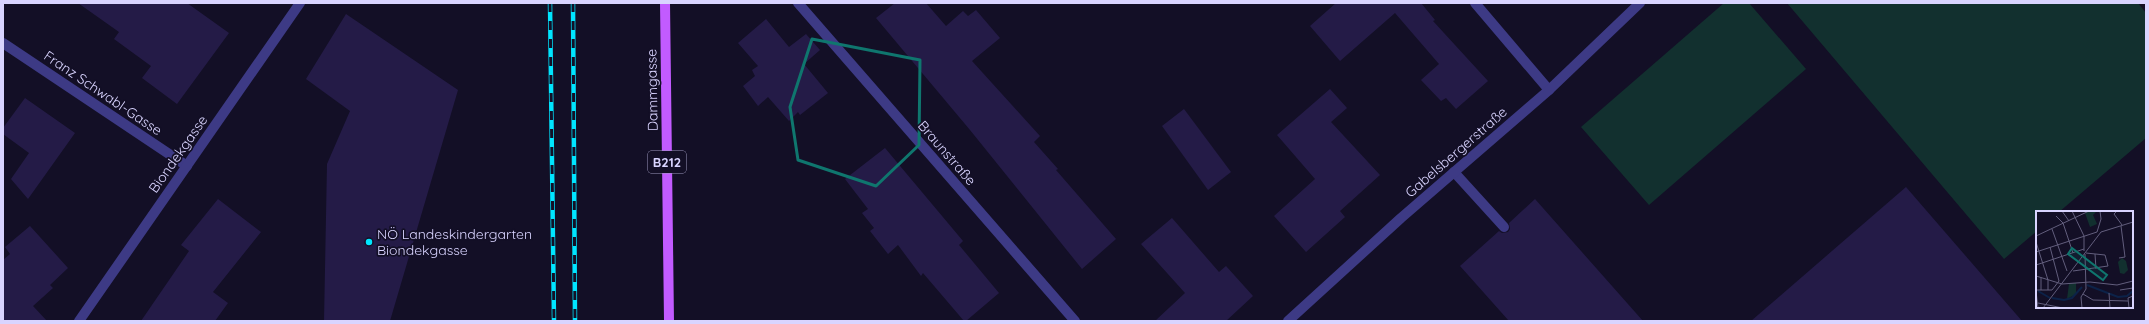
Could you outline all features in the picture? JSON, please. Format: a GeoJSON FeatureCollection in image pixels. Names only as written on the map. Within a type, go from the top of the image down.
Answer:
{"type":"FeatureCollection","features":[{"type":"Feature","properties":{"kind":"main road","name":"Dammgasse"},"geometry":{"type":"LineString","coordinates":[[665,3],[669,321]]}},
{"type":"Feature","properties":{"kind":"street","name":"Biondekgasse"},"geometry":{"type":"LineString","coordinates":[[79,321],[300,3]]}},
{"type":"Feature","properties":{"kind":"street","name":"Braunstraße"},"geometry":{"type":"LineString","coordinates":[[798,3],[1075,321]]}},
{"type":"Feature","properties":{"kind":"street"},"geometry":{"type":"LineString","coordinates":[[1475,3],[1549,90]]}},
{"type":"Feature","properties":{"kind":"street","name":"Gabelsbergerstraße"},"geometry":{"type":"LineString","coordinates":[[1288,321],[1454,172],[1549,90],[1640,3]]}},
{"type":"Feature","properties":{"kind":"street","name":"Franz Schwabl-Gasse"},"geometry":{"type":"LineString","coordinates":[[3,43],[187,166]]}},
{"type":"Feature","properties":{"kind":"street"},"geometry":{"type":"LineString","coordinates":[[1454,172],[1504,227]]}},
{"type":"Feature","properties":{"kind":"highlighted area"},"geometry":{"type":"Polygon","coordinates":[[[812,39],[920,60],[919,145],[876,186],[798,160],[790,107],[812,39]]]}},
{"type":"Feature","properties":{"kind":"green space"},"geometry":{"type":"Polygon","coordinates":[[[1724,3],[1749,3],[1806,69],[1649,205],[1581,127],[1724,3]]]}},
{"type":"Feature","properties":{"kind":"green space"},"geometry":{"type":"Polygon","coordinates":[[[1787,3],[2138,3],[2146,13],[2146,138],[2060,211],[2036,211],[2036,232],[2004,259],[1787,3]]]}},
{"type":"Feature","properties":{"kind":"building"},"geometry":{"type":"Polygon","coordinates":[[[78,3],[187,3],[229,33],[177,104],[142,78],[151,66],[114,39],[119,32],[78,3]]]}},
{"type":"Feature","properties":{"kind":"building"},"geometry":{"type":"Polygon","coordinates":[[[895,3],[926,3],[946,26],[963,11],[968,16],[976,10],[1000,38],[972,61],[1040,136],[1034,142],[1058,169],[1056,170],[1116,239],[1082,269],[970,130],[876,18],[895,3]]]}},
{"type":"Feature","properties":{"kind":"building"},"geometry":{"type":"Polygon","coordinates":[[[1336,3],[1421,3],[1435,20],[1433,21],[1488,81],[1456,109],[1446,98],[1441,101],[1421,80],[1439,64],[1395,13],[1340,61],[1310,26],[1336,3]]]}},
{"type":"Feature","properties":{"kind":"building","name":"NÖ Landeskindergarten Biondekgasse"},"geometry":{"type":"Polygon","coordinates":[[[346,14],[458,90],[390,321],[324,321],[327,164],[350,111],[306,79],[346,14]]]}},
{"type":"Feature","properties":{"kind":"building"},"geometry":{"type":"Polygon","coordinates":[[[766,19],[789,47],[806,34],[820,50],[804,64],[828,93],[800,115],[798,112],[789,121],[768,97],[758,106],[743,86],[755,76],[752,70],[758,66],[738,43],[766,19]]]}},
{"type":"Feature","properties":{"kind":"building"},"geometry":{"type":"Polygon","coordinates":[[[1330,89],[1347,108],[1331,122],[1380,175],[1340,211],[1345,217],[1306,252],[1274,216],[1315,179],[1277,135],[1330,89]]]}},
{"type":"Feature","properties":{"kind":"building"},"geometry":{"type":"Polygon","coordinates":[[[25,98],[75,133],[28,199],[11,179],[29,153],[3,134],[3,128],[25,98]]]}},
{"type":"Feature","properties":{"kind":"building"},"geometry":{"type":"Polygon","coordinates":[[[1184,109],[1231,172],[1208,190],[1162,126],[1184,109]]]}},
{"type":"Feature","properties":{"kind":"building"},"geometry":{"type":"Polygon","coordinates":[[[885,148],[963,241],[959,245],[999,293],[966,321],[964,321],[923,273],[921,276],[898,245],[888,254],[870,231],[874,228],[862,213],[868,209],[845,179],[885,148]]]}},
{"type":"Feature","properties":{"kind":"building"},"geometry":{"type":"Polygon","coordinates":[[[1906,187],[2022,321],[1751,321],[1906,187]]]}},
{"type":"Feature","properties":{"kind":"building"},"geometry":{"type":"Polygon","coordinates":[[[218,199],[261,232],[213,292],[228,303],[215,321],[141,321],[189,251],[181,245],[218,199]]]}},
{"type":"Feature","properties":{"kind":"building"},"geometry":{"type":"Polygon","coordinates":[[[1535,199],[1643,321],[1509,321],[1460,266],[1499,231],[1502,233],[1508,232],[1510,229],[1509,223],[1535,199]]]}},
{"type":"Feature","properties":{"kind":"building"},"geometry":{"type":"Polygon","coordinates":[[[1172,218],[1219,272],[1226,266],[1253,296],[1226,321],[1155,321],[1185,293],[1141,244],[1172,218]]]}},
{"type":"Feature","properties":{"kind":"building"},"geometry":{"type":"Polygon","coordinates":[[[30,226],[68,268],[50,285],[53,288],[33,306],[47,321],[3,321],[3,260],[10,254],[5,247],[30,226]]]}},
{"type":"Feature","properties":{"kind":"railway"},"geometry":{"type":"LineString","coordinates":[[550,3],[554,321]]}},
{"type":"Feature","properties":{"kind":"railway"},"geometry":{"type":"LineString","coordinates":[[573,3],[575,321]]}},
{"type":"Feature","properties":{"kind":"place","name":"NÖ Landeskindergarten Biondekgasse"},"geometry":{"type":"Point","coordinates":[369,242]}}]}
